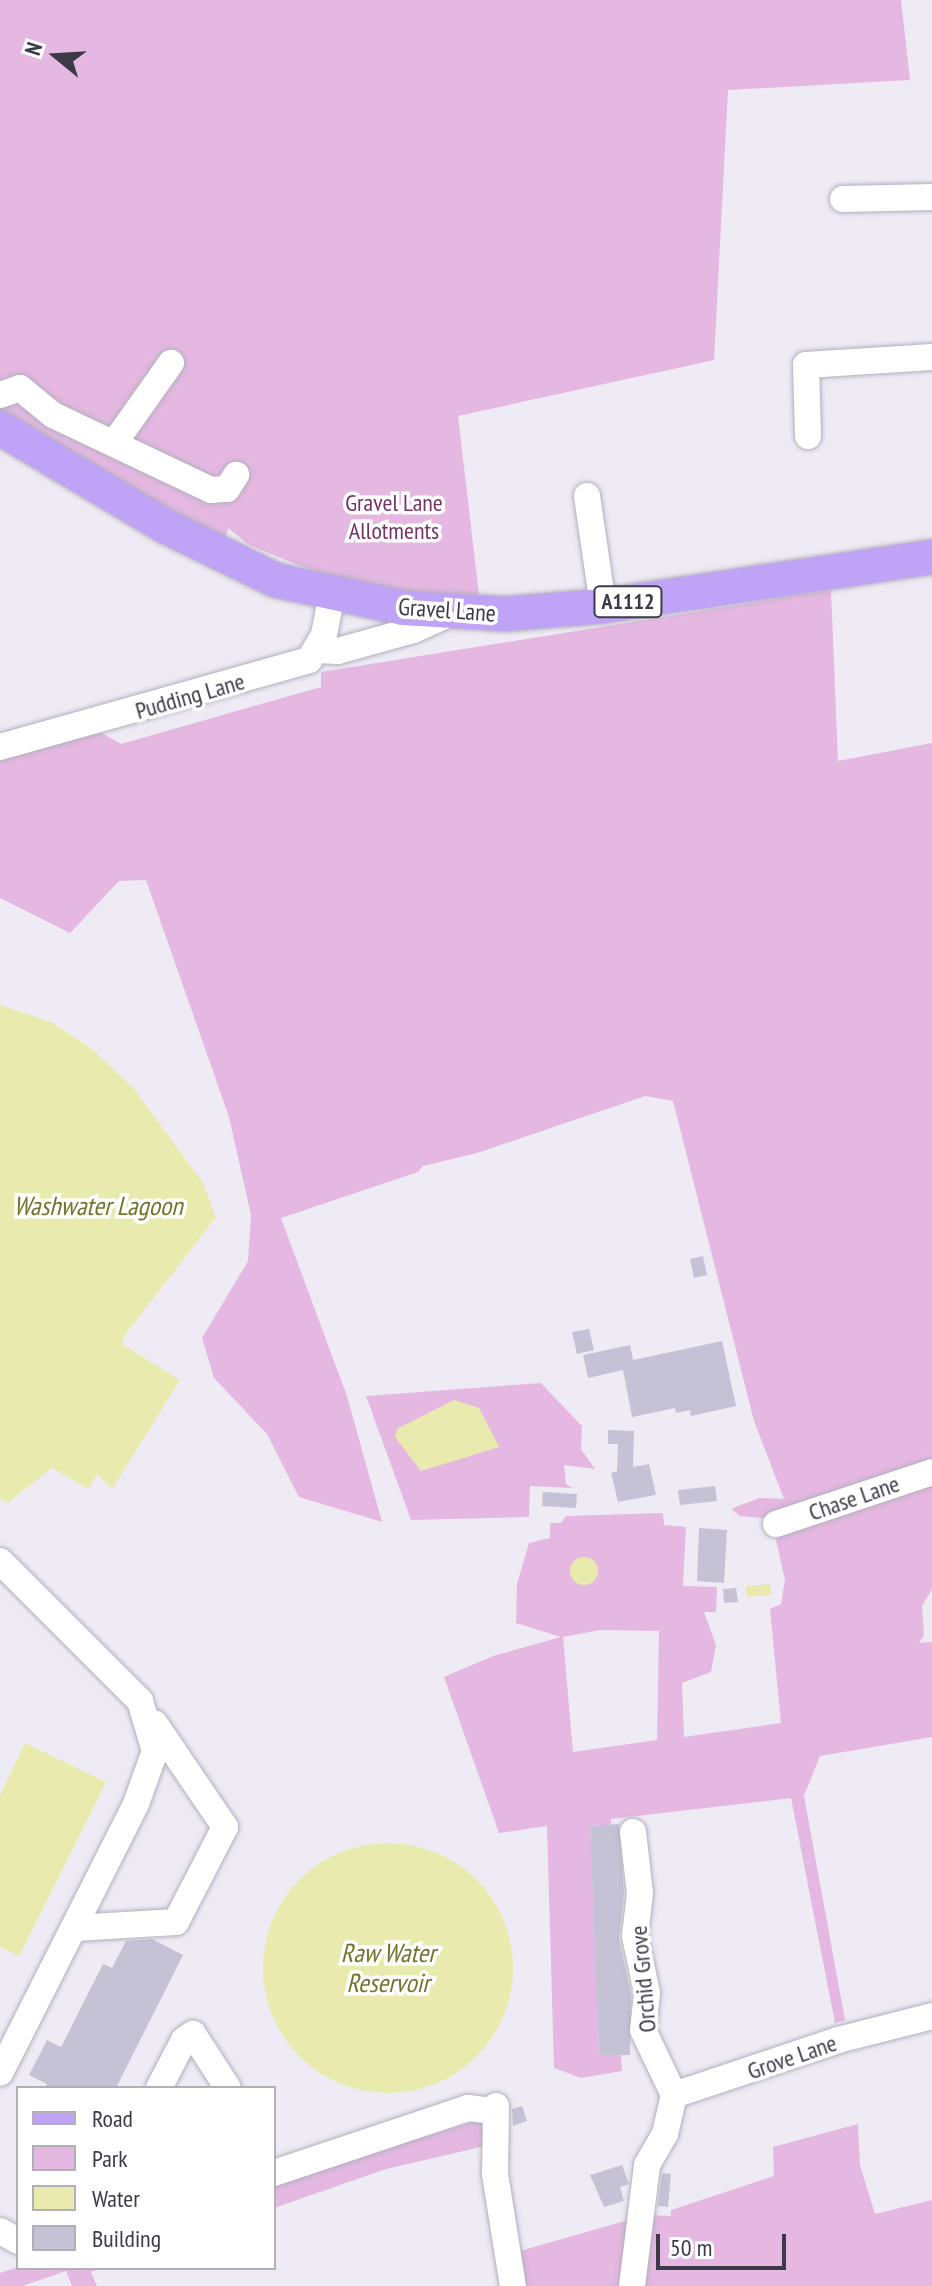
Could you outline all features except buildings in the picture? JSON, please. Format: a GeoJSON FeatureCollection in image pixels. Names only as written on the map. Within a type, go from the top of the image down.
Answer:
{"type":"FeatureCollection","features":[{"type":"Feature","properties":{"kind":"main road","name":"Gravel Lane"},"geometry":{"type":"LineString","coordinates":[[0,428],[201,544],[275,580],[449,614],[603,606],[932,557]]}},
{"type":"Feature","properties":{"kind":"street"},"geometry":{"type":"LineString","coordinates":[[843,199],[932,197]]}},
{"type":"Feature","properties":{"kind":"street"},"geometry":{"type":"LineString","coordinates":[[808,436],[806,356],[932,357]]}},
{"type":"Feature","properties":{"kind":"street"},"geometry":{"type":"LineString","coordinates":[[115,442],[171,363]]}},
{"type":"Feature","properties":{"kind":"street"},"geometry":{"type":"LineString","coordinates":[[0,395],[20,388],[53,415],[218,492],[227,489],[236,475]]}},
{"type":"Feature","properties":{"kind":"street"},"geometry":{"type":"LineString","coordinates":[[587,496],[603,606]]}},
{"type":"Feature","properties":{"kind":"street"},"geometry":{"type":"LineString","coordinates":[[332,593],[318,650],[338,651],[413,630],[449,614]]}},
{"type":"Feature","properties":{"kind":"street","name":"Pudding Lane"},"geometry":{"type":"LineString","coordinates":[[0,747],[298,665],[318,650]]}},
{"type":"Feature","properties":{"kind":"street","name":"Chase Lane"},"geometry":{"type":"LineString","coordinates":[[776,1524],[932,1472]]}},
{"type":"Feature","properties":{"kind":"street"},"geometry":{"type":"LineString","coordinates":[[0,1561],[140,1701],[225,1827],[176,1922],[75,1928]]}},
{"type":"Feature","properties":{"kind":"street"},"geometry":{"type":"LineString","coordinates":[[0,2073],[136,1804],[155,1751],[140,1701]]}},
{"type":"Feature","properties":{"kind":"street","name":"Orchid Grove"},"geometry":{"type":"LineString","coordinates":[[633,1832],[640,1893],[635,1936],[647,1993],[643,2030],[670,2085]]}},
{"type":"Feature","properties":{"kind":"street","name":"Grove Lane"},"geometry":{"type":"LineString","coordinates":[[670,2085],[932,2016]]}},
{"type":"Feature","properties":{"kind":"street"},"geometry":{"type":"LineString","coordinates":[[160,2086],[184,2040],[193,2034],[227,2086]]}},
{"type":"Feature","properties":{"kind":"street"},"geometry":{"type":"LineString","coordinates":[[632,2286],[647,2165],[665,2134],[670,2085]]}},
{"type":"Feature","properties":{"kind":"street"},"geometry":{"type":"LineString","coordinates":[[276,2171],[468,2108],[490,2108],[495,2174],[513,2286]]}},
{"type":"Feature","properties":{"kind":"green space","name":"Gravel Lane Allotments"},"geometry":{"type":"Polygon","coordinates":[[[0,0],[901,0],[910,80],[728,90],[714,360],[458,416],[479,595],[422,595],[352,583],[298,565],[249,545],[228,528],[217,571],[0,442],[0,0]]]}},
{"type":"Feature","properties":{"kind":"green space"},"geometry":{"type":"Polygon","coordinates":[[[831,590],[838,761],[932,743],[932,1465],[771,1519],[740,1516],[731,1509],[759,1498],[784,1499],[754,1421],[673,1101],[645,1096],[477,1153],[423,1166],[418,1172],[281,1218],[347,1396],[382,1522],[299,1497],[267,1434],[214,1378],[202,1338],[248,1261],[251,1215],[229,1117],[146,880],[119,881],[70,933],[0,898],[0,759],[100,732],[121,744],[321,687],[321,672],[831,590]]]}},
{"type":"Feature","properties":{"kind":"green space"},"geometry":{"type":"Polygon","coordinates":[[[541,1383],[582,1426],[581,1449],[595,1469],[564,1465],[566,1484],[572,1488],[530,1486],[529,1517],[411,1520],[366,1396],[541,1383]]]}},
{"type":"Feature","properties":{"kind":"green space"},"geometry":{"type":"Polygon","coordinates":[[[932,1477],[932,1589],[922,1606],[924,1635],[919,1643],[932,1642],[932,1737],[820,1756],[804,1796],[845,2020],[835,2023],[791,1798],[611,1819],[611,1825],[590,1826],[591,1842],[605,1841],[591,1844],[599,2056],[621,2055],[622,2071],[581,2078],[554,2068],[547,1826],[499,1833],[444,1677],[493,1656],[561,1637],[516,1623],[517,1584],[529,1543],[550,1538],[550,1523],[561,1523],[566,1516],[663,1513],[664,1525],[686,1527],[683,1586],[717,1587],[716,1612],[704,1612],[716,1645],[711,1672],[682,1683],[684,1737],[781,1723],[770,1609],[781,1604],[785,1580],[774,1531],[932,1477]],[[600,1630],[563,1637],[573,1752],[657,1740],[659,1631],[600,1630]]]}},
{"type":"Feature","properties":{"kind":"green space"},"geometry":{"type":"Polygon","coordinates":[[[486,2118],[492,2138],[481,2147],[386,2169],[276,2207],[276,2182],[486,2118]]]}},
{"type":"Feature","properties":{"kind":"green space"},"geometry":{"type":"Polygon","coordinates":[[[858,2124],[860,2165],[875,2214],[932,2200],[932,2286],[518,2286],[513,2253],[646,2215],[671,2216],[671,2210],[774,2176],[773,2147],[858,2124]]]}},
{"type":"Feature","properties":{"kind":"green space"},"geometry":{"type":"Polygon","coordinates":[[[16,2268],[96,2270],[91,2272],[97,2286],[72,2286],[66,2271],[22,2286],[0,2286],[0,2273],[16,2268]]]}},
{"type":"Feature","properties":{"kind":"water","name":"Washwater Lagoon"},"geometry":{"type":"Polygon","coordinates":[[[0,1005],[51,1022],[92,1049],[134,1089],[203,1183],[216,1217],[124,1336],[122,1344],[180,1380],[112,1489],[97,1474],[88,1489],[52,1468],[7,1503],[0,1499],[0,1005]]]}},
{"type":"Feature","properties":{"kind":"water"},"geometry":{"type":"Polygon","coordinates":[[[454,1400],[479,1408],[499,1447],[421,1471],[395,1437],[397,1429],[454,1400]]]}},
{"type":"Feature","properties":{"kind":"water"},"geometry":{"type":"Polygon","coordinates":[[[584,1557],[594,1561],[598,1571],[594,1581],[584,1585],[574,1581],[570,1571],[574,1561],[584,1557]]]}},
{"type":"Feature","properties":{"kind":"water"},"geometry":{"type":"Polygon","coordinates":[[[770,1584],[771,1595],[747,1597],[746,1586],[770,1584]]]}},
{"type":"Feature","properties":{"kind":"water"},"geometry":{"type":"Polygon","coordinates":[[[25,1743],[106,1782],[19,1956],[0,1947],[0,1795],[25,1743]]]}},
{"type":"Feature","properties":{"kind":"water","name":"Raw Water Reservoir"},"geometry":{"type":"Polygon","coordinates":[[[376,1843],[400,1843],[436,1852],[458,1864],[485,1889],[504,1920],[511,1944],[511,1992],[504,2016],[492,2038],[467,2065],[424,2088],[400,2093],[376,2093],[340,2084],[318,2072],[291,2047],[268,2004],[263,1980],[263,1956],[272,1920],[284,1898],[309,1871],[352,1848],[376,1843]]]}}]}
